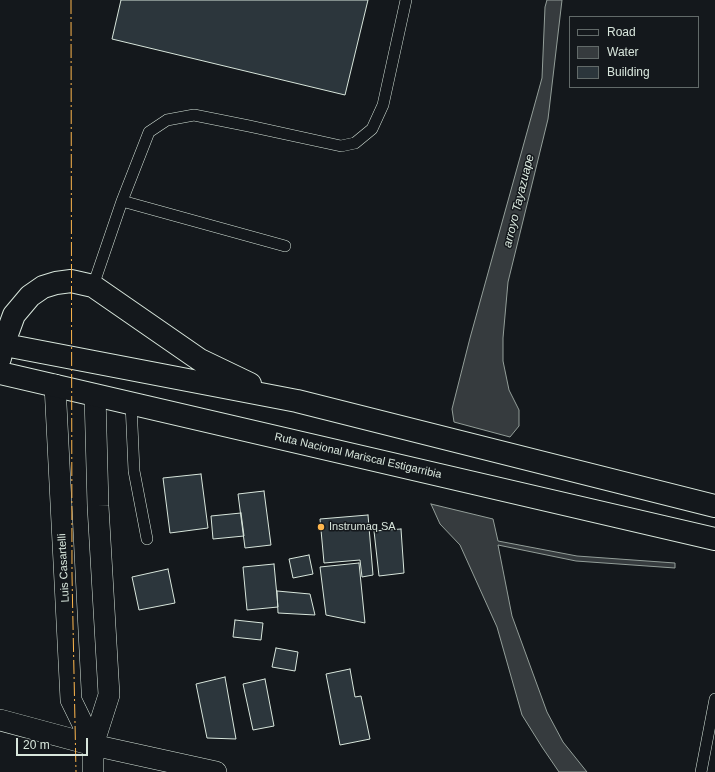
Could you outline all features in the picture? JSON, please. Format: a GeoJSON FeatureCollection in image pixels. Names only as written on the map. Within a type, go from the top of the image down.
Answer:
{"type":"FeatureCollection","features":[{"type":"Feature","properties":{"kind":"highway"},"geometry":{"type":"LineString","coordinates":[[296,401],[250,384],[200,360],[93,286],[71,281],[43,287],[30,296],[14,315],[1,349],[296,401],[715,506]]}},
{"type":"Feature","properties":{"kind":"highway","name":"Ruta Nacional Mariscal Estigarribia"},"geometry":{"type":"LineString","coordinates":[[0,373],[715,539]]}},
{"type":"Feature","properties":{"kind":"street","name":"Luis Casartelli"},"geometry":{"type":"LineString","coordinates":[[55,385],[71,700],[93,745]]}},
{"type":"Feature","properties":{"kind":"street","name":"Luis Casartelli"},"geometry":{"type":"LineString","coordinates":[[93,772],[93,745],[109,695],[98,506],[95,395]]}},
{"type":"Feature","properties":{"kind":"street"},"geometry":{"type":"LineString","coordinates":[[0,720],[93,745],[216,772]]}},
{"type":"Feature","properties":{"kind":"lane"},"geometry":{"type":"LineString","coordinates":[[93,286],[122,201],[149,132],[167,120],[194,115],[341,146],[355,143],[372,129],[383,105],[406,0]]}},
{"type":"Feature","properties":{"kind":"lane"},"geometry":{"type":"LineString","coordinates":[[122,201],[285,246]]}},
{"type":"Feature","properties":{"kind":"lane"},"geometry":{"type":"LineString","coordinates":[[131,403],[134,471],[147,539]]}},
{"type":"Feature","properties":{"kind":"lane"},"geometry":{"type":"LineString","coordinates":[[701,772],[715,699]]}},
{"type":"Feature","properties":{"kind":"water","name":"arroyo Tayazuape"},"geometry":{"type":"Polygon","coordinates":[[[547,0],[562,0],[548,119],[508,282],[503,338],[503,361],[509,390],[519,410],[519,426],[510,437],[454,422],[452,409],[470,338],[542,78],[545,7],[547,0]]]}},
{"type":"Feature","properties":{"kind":"water"},"geometry":{"type":"Polygon","coordinates":[[[431,504],[493,519],[498,541],[577,556],[675,563],[675,568],[576,561],[498,545],[512,616],[547,712],[563,742],[587,772],[559,772],[522,715],[497,627],[460,545],[440,524],[431,504]]]}},
{"type":"Feature","properties":{"kind":"building"},"geometry":{"type":"Polygon","coordinates":[[[121,0],[368,0],[345,95],[112,39],[121,0]]]}},
{"type":"Feature","properties":{"kind":"building"},"geometry":{"type":"Polygon","coordinates":[[[201,474],[208,528],[170,533],[163,478],[201,474]]]}},
{"type":"Feature","properties":{"kind":"building"},"geometry":{"type":"Polygon","coordinates":[[[264,491],[271,545],[245,548],[238,494],[264,491]]]}},
{"type":"Feature","properties":{"kind":"building"},"geometry":{"type":"Polygon","coordinates":[[[241,513],[244,536],[213,539],[211,516],[241,513]]]}},
{"type":"Feature","properties":{"kind":"building"},"geometry":{"type":"Polygon","coordinates":[[[368,515],[373,575],[362,577],[360,560],[324,563],[320,519],[368,515]]]}},
{"type":"Feature","properties":{"kind":"building"},"geometry":{"type":"Polygon","coordinates":[[[401,529],[404,573],[379,576],[374,531],[401,529]]]}},
{"type":"Feature","properties":{"kind":"building"},"geometry":{"type":"Polygon","coordinates":[[[309,555],[313,574],[293,578],[289,559],[309,555]]]}},
{"type":"Feature","properties":{"kind":"building"},"geometry":{"type":"Polygon","coordinates":[[[359,563],[365,623],[326,615],[320,567],[359,563]]]}},
{"type":"Feature","properties":{"kind":"building"},"geometry":{"type":"Polygon","coordinates":[[[274,564],[278,607],[247,610],[243,567],[274,564]]]}},
{"type":"Feature","properties":{"kind":"building"},"geometry":{"type":"Polygon","coordinates":[[[168,569],[175,603],[139,610],[132,577],[168,569]]]}},
{"type":"Feature","properties":{"kind":"building"},"geometry":{"type":"Polygon","coordinates":[[[277,591],[310,594],[315,615],[278,613],[277,591]]]}},
{"type":"Feature","properties":{"kind":"building"},"geometry":{"type":"Polygon","coordinates":[[[235,620],[263,623],[261,640],[233,637],[235,620]]]}},
{"type":"Feature","properties":{"kind":"building"},"geometry":{"type":"Polygon","coordinates":[[[276,648],[298,652],[295,671],[272,667],[276,648]]]}},
{"type":"Feature","properties":{"kind":"building"},"geometry":{"type":"Polygon","coordinates":[[[350,669],[355,697],[361,696],[370,739],[340,745],[326,674],[350,669]]]}},
{"type":"Feature","properties":{"kind":"building"},"geometry":{"type":"Polygon","coordinates":[[[225,677],[236,739],[207,738],[196,684],[225,677]]]}},
{"type":"Feature","properties":{"kind":"building"},"geometry":{"type":"Polygon","coordinates":[[[265,679],[274,726],[253,730],[243,684],[265,679]]]}},
{"type":"Feature","properties":{"kind":"power"},"geometry":{"type":"LineString","coordinates":[[71,0],[72,575],[76,772]]}},
{"type":"Feature","properties":{"kind":"place","name":"Instrumaq SA"},"geometry":{"type":"Point","coordinates":[321,527]}}]}
